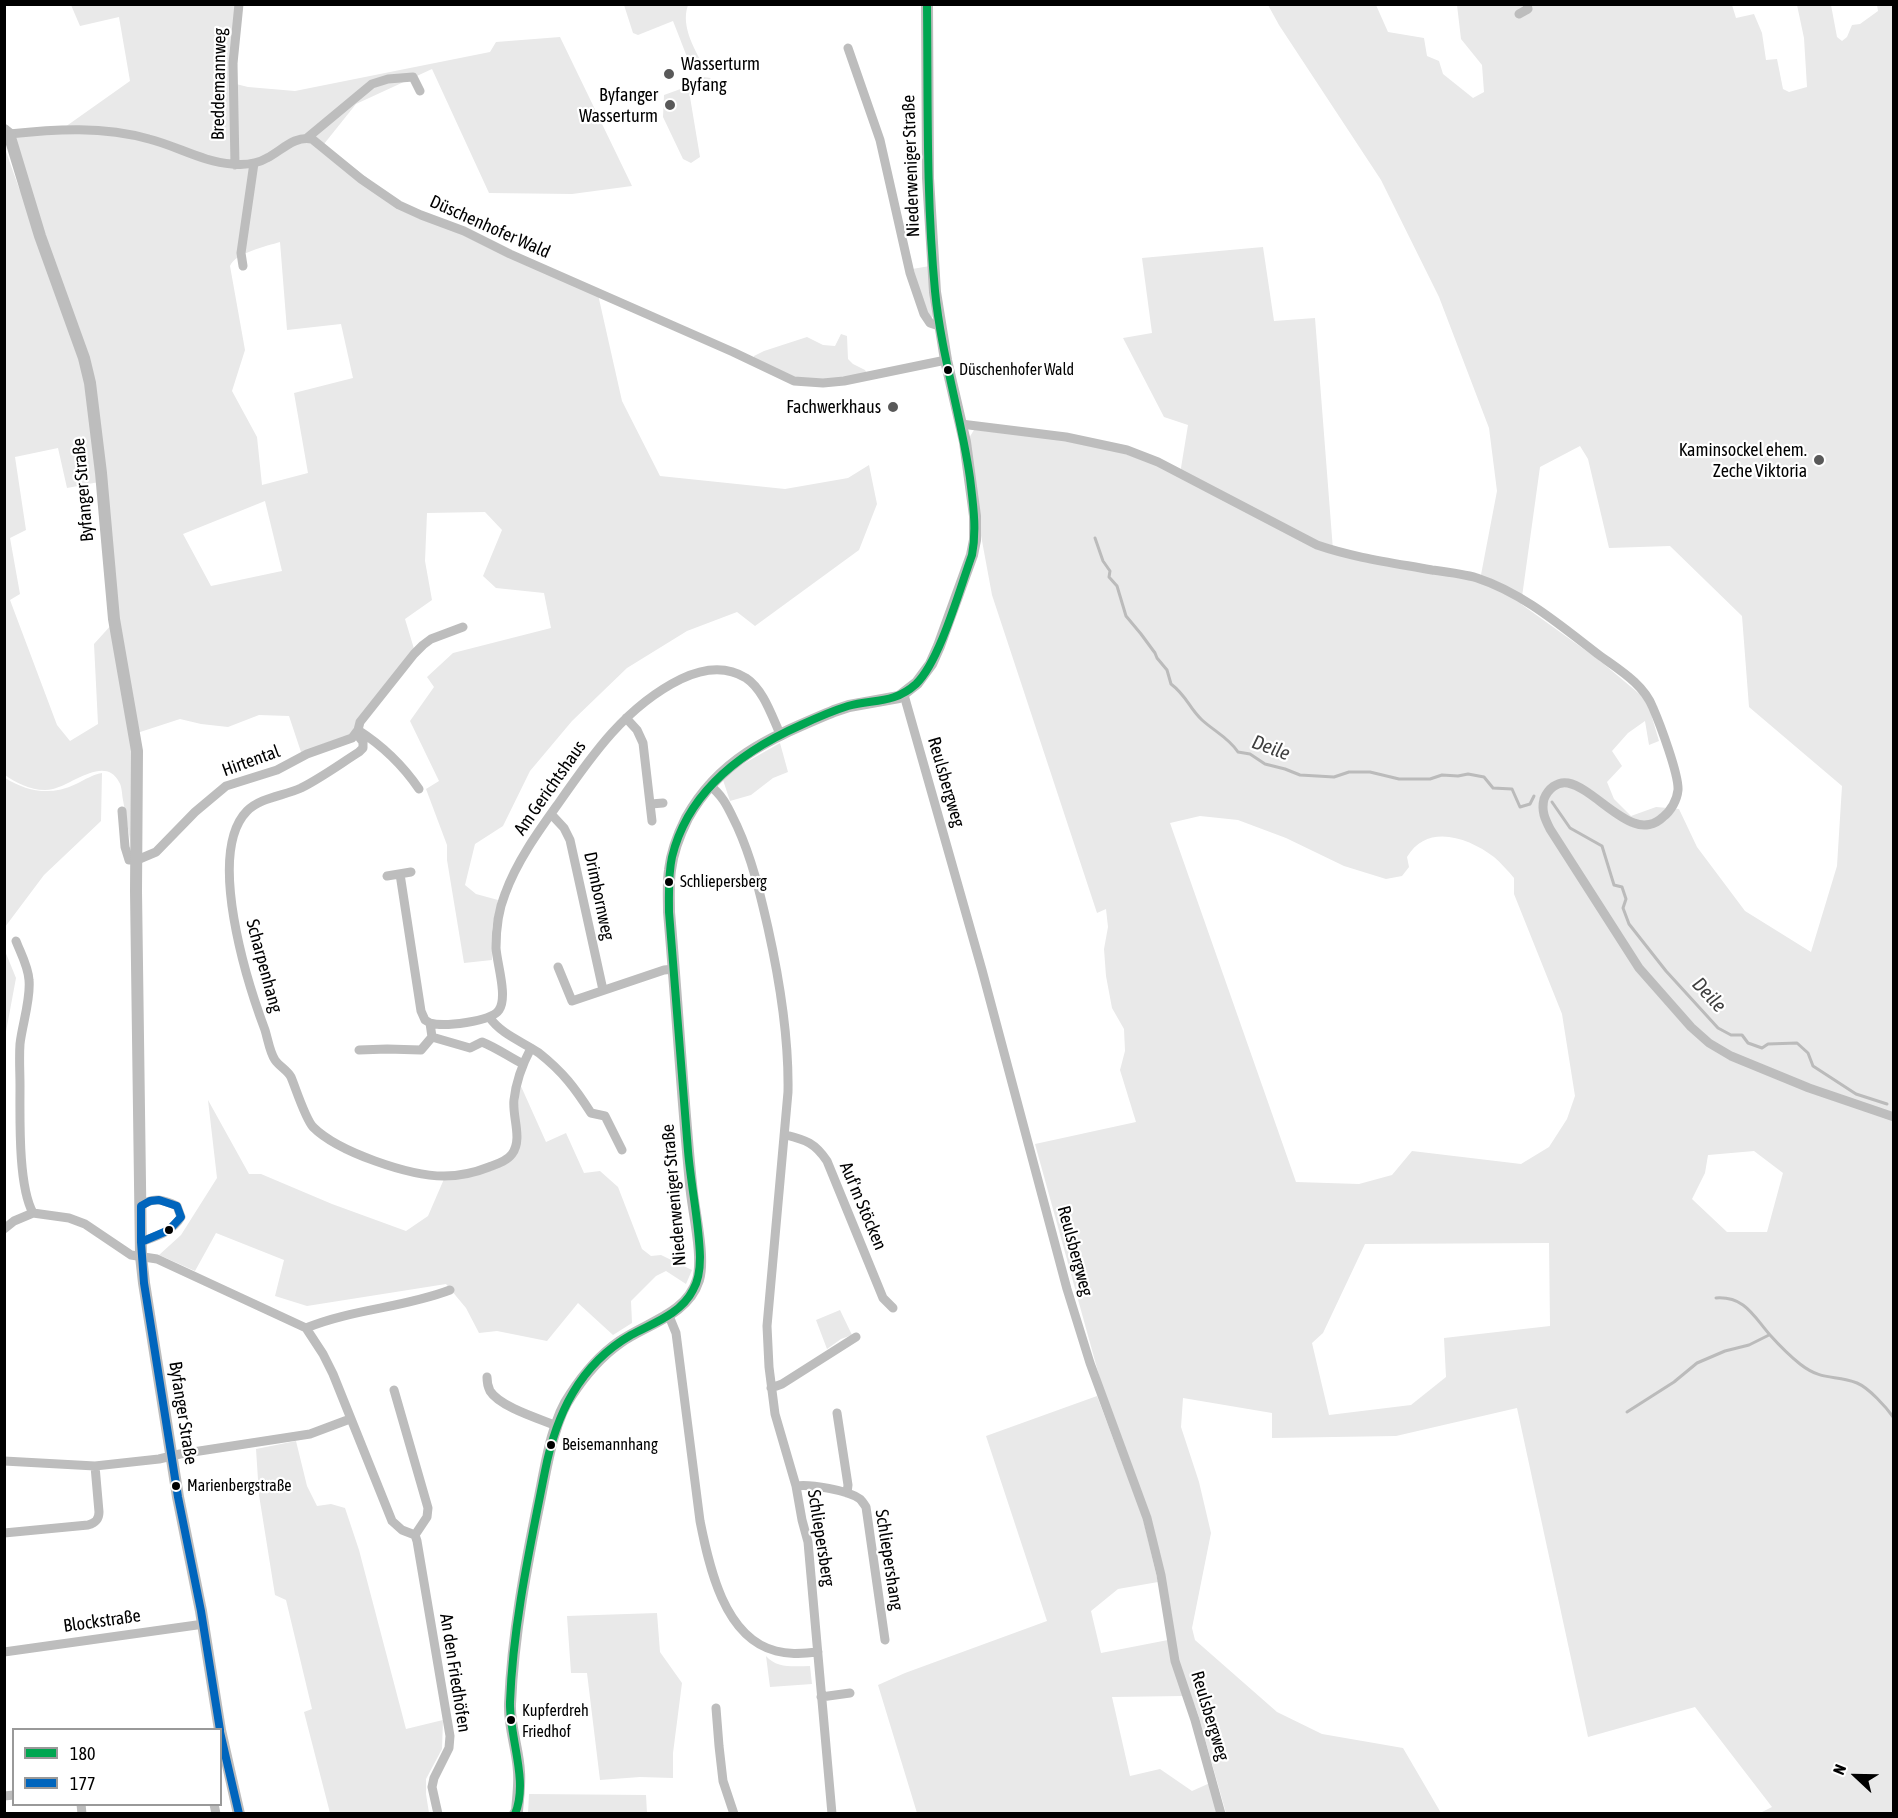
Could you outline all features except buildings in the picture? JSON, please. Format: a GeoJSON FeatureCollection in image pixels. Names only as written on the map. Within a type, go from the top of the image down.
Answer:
{"type":"FeatureCollection","features":[{"type":"Feature","properties":{"kind":"street","name":"Breddemannweg"},"geometry":{"type":"LineString","coordinates":[[235,165],[233,63],[239,4]]}},
{"type":"Feature","properties":{"kind":"street","name":"Niederweniger Straße"},"geometry":{"type":"LineString","coordinates":[[518,1813],[519,1773],[510,1705],[515,1648],[525,1572],[546,1465],[557,1426],[568,1399],[583,1377],[619,1343],[669,1316],[692,1294],[700,1268],[669,912],[670,869],[680,833],[693,807],[709,785],[743,755],[843,708],[894,699],[917,683],[935,655],[974,548],[975,516],[961,424],[939,326],[933,271],[928,178],[927,4]]}},
{"type":"Feature","properties":{"kind":"street"},"geometry":{"type":"LineString","coordinates":[[1519,14],[1528,9],[1527,4]]}},
{"type":"Feature","properties":{"kind":"street","name":"Niederweniger Straße"},"geometry":{"type":"LineString","coordinates":[[848,48],[880,140],[910,273],[924,314],[930,323],[939,326]]}},
{"type":"Feature","properties":{"kind":"street"},"geometry":{"type":"LineString","coordinates":[[7,132],[79,129],[115,131],[168,145],[219,163],[235,165],[266,159],[290,144],[307,138],[372,84],[388,79],[413,77],[420,91]]}},
{"type":"Feature","properties":{"kind":"street","name":"Byfanger Straße"},"geometry":{"type":"LineString","coordinates":[[7,132],[40,236],[84,358],[90,383],[101,473],[114,619],[137,751],[141,1256],[171,1457],[204,1624],[220,1728]]}},
{"type":"Feature","properties":{"kind":"street","name":"Düschenhofer Wald"},"geometry":{"type":"LineString","coordinates":[[307,138],[320,144],[361,178],[399,205],[464,231],[510,254],[734,352],[794,381],[823,383],[844,381],[946,360]]}},
{"type":"Feature","properties":{"kind":"street"},"geometry":{"type":"LineString","coordinates":[[243,266],[241,254],[254,163]]}},
{"type":"Feature","properties":{"kind":"street"},"geometry":{"type":"LineString","coordinates":[[961,424],[1075,439],[1112,446],[1137,454],[1169,468],[1317,545],[1345,554],[1468,576],[1501,587],[1527,602],[1579,639],[1636,684],[1649,698],[1677,780],[1677,795],[1673,805],[1662,818],[1651,824],[1640,825],[1631,822],[1569,783],[1561,783],[1551,788],[1543,806],[1545,819],[1550,829],[1639,968],[1691,1027],[1720,1050],[1809,1088],[1893,1117]]}},
{"type":"Feature","properties":{"kind":"street"},"geometry":{"type":"LineString","coordinates":[[419,789],[400,763],[382,747],[357,732],[360,722],[423,645],[431,639],[463,627]]}},
{"type":"Feature","properties":{"kind":"street","name":"Am Gerichtshaus"},"geometry":{"type":"LineString","coordinates":[[490,1018],[502,1005],[496,946],[501,905],[510,881],[551,814],[601,745],[626,718],[663,688],[678,680],[708,670],[724,669],[753,684],[781,736]]}},
{"type":"Feature","properties":{"kind":"street","name":"Reulsbergweg"},"geometry":{"type":"LineString","coordinates":[[904,694],[985,981],[1070,1297],[1090,1363],[1147,1518],[1161,1575],[1176,1661],[1221,1814]]}},
{"type":"Feature","properties":{"kind":"street"},"geometry":{"type":"LineString","coordinates":[[626,718],[641,738],[652,821]]}},
{"type":"Feature","properties":{"kind":"street","name":"Hirtental"},"geometry":{"type":"LineString","coordinates":[[137,860],[156,852],[195,812],[226,786],[277,770],[307,754],[352,738],[357,732]]}},
{"type":"Feature","properties":{"kind":"street","name":"Scharpenhang"},"geometry":{"type":"LineString","coordinates":[[357,732],[363,742],[363,748],[359,752],[303,786],[256,804],[247,811],[240,821],[231,848],[229,866],[238,940],[254,1001],[274,1059],[291,1077],[311,1125],[325,1137],[340,1146],[382,1163],[423,1174],[446,1176],[476,1172],[504,1161],[511,1155],[517,1140],[514,1101],[523,1064]]}},
{"type":"Feature","properties":{"kind":"street","name":"Schliepersberg"},"geometry":{"type":"LineString","coordinates":[[709,785],[725,802],[745,846],[757,879],[777,965],[788,1061],[786,1135],[767,1326],[771,1388],[781,1439],[796,1486],[808,1542],[832,1814]]}},
{"type":"Feature","properties":{"kind":"street"},"geometry":{"type":"LineString","coordinates":[[651,804],[663,803]]}},
{"type":"Feature","properties":{"kind":"street"},"geometry":{"type":"LineString","coordinates":[[122,811],[125,847],[129,860],[137,860]]}},
{"type":"Feature","properties":{"kind":"street","name":"Drimbornweg"},"geometry":{"type":"LineString","coordinates":[[551,814],[564,828],[570,840],[603,990]]}},
{"type":"Feature","properties":{"kind":"street"},"geometry":{"type":"LineString","coordinates":[[387,876],[411,872]]}},
{"type":"Feature","properties":{"kind":"street"},"geometry":{"type":"LineString","coordinates":[[400,874],[421,1011],[425,1020],[443,1025],[490,1018],[495,1025],[531,1048],[568,1079],[591,1113],[605,1116],[622,1150]]}},
{"type":"Feature","properties":{"kind":"street"},"geometry":{"type":"LineString","coordinates":[[16,941],[30,980],[20,1048],[20,1129],[27,1198],[33,1213]]}},
{"type":"Feature","properties":{"kind":"street"},"geometry":{"type":"LineString","coordinates":[[558,967],[572,1001],[664,970],[674,969]]}},
{"type":"Feature","properties":{"kind":"street"},"geometry":{"type":"LineString","coordinates":[[430,1023],[432,1038]]}},
{"type":"Feature","properties":{"kind":"street"},"geometry":{"type":"LineString","coordinates":[[432,1038],[470,1048],[482,1042],[523,1064],[531,1048]]}},
{"type":"Feature","properties":{"kind":"street"},"geometry":{"type":"LineString","coordinates":[[359,1050],[387,1048],[421,1050],[432,1038]]}},
{"type":"Feature","properties":{"kind":"street","name":"Auf'm Stöcken"},"geometry":{"type":"LineString","coordinates":[[786,1135],[810,1142],[819,1149],[827,1161],[883,1298],[893,1308]]}},
{"type":"Feature","properties":{"kind":"street"},"geometry":{"type":"LineString","coordinates":[[141,1206],[151,1200],[159,1199],[177,1206],[181,1217],[177,1225],[166,1232],[141,1242]]}},
{"type":"Feature","properties":{"kind":"street"},"geometry":{"type":"LineString","coordinates":[[4,1229],[14,1221],[33,1213],[76,1221],[117,1244],[131,1255],[157,1259],[306,1328],[323,1354],[392,1521],[402,1530],[415,1535],[427,1517],[428,1508],[394,1390]]}},
{"type":"Feature","properties":{"kind":"street"},"geometry":{"type":"LineString","coordinates":[[306,1328],[325,1321],[450,1290]]}},
{"type":"Feature","properties":{"kind":"street"},"geometry":{"type":"LineString","coordinates":[[669,1316],[676,1333],[704,1540],[715,1579],[726,1606],[741,1629],[752,1640],[764,1647],[790,1654],[818,1652]]}},
{"type":"Feature","properties":{"kind":"street"},"geometry":{"type":"LineString","coordinates":[[771,1388],[782,1384],[856,1337]]}},
{"type":"Feature","properties":{"kind":"street"},"geometry":{"type":"LineString","coordinates":[[487,1377],[489,1390],[497,1399],[557,1426]]}},
{"type":"Feature","properties":{"kind":"street"},"geometry":{"type":"LineString","coordinates":[[796,1486],[806,1485],[847,1493],[848,1485],[837,1413]]}},
{"type":"Feature","properties":{"kind":"street"},"geometry":{"type":"LineString","coordinates":[[4,1461],[94,1466],[171,1457],[310,1434],[350,1419]]}},
{"type":"Feature","properties":{"kind":"street"},"geometry":{"type":"LineString","coordinates":[[4,1533],[88,1525],[95,1522],[99,1512],[94,1466]]}},
{"type":"Feature","properties":{"kind":"street","name":"Schliepershang"},"geometry":{"type":"LineString","coordinates":[[847,1493],[860,1499],[866,1507],[885,1640]]}},
{"type":"Feature","properties":{"kind":"street","name":"An den Friedhöfen"},"geometry":{"type":"LineString","coordinates":[[415,1535],[449,1725],[449,1748],[432,1787],[438,1814]]}},
{"type":"Feature","properties":{"kind":"street","name":"Blockstraße"},"geometry":{"type":"LineString","coordinates":[[4,1652],[204,1624]]}},
{"type":"Feature","properties":{"kind":"street"},"geometry":{"type":"LineString","coordinates":[[821,1697],[850,1693]]}},
{"type":"Feature","properties":{"kind":"street"},"geometry":{"type":"LineString","coordinates":[[716,1708],[723,1781],[734,1814]]}},
{"type":"Feature","properties":{"kind":"street","name":"Byfanger Straße"},"geometry":{"type":"LineString","coordinates":[[222,1739],[239,1814]]}},
{"type":"Feature","properties":{"kind":"shaded area"},"geometry":{"type":"Polygon","coordinates":[[[71,5],[241,5],[236,84],[295,91],[490,52],[496,42],[560,37],[632,186],[572,194],[489,193],[432,69],[356,104],[324,144],[399,203],[597,290],[622,401],[660,476],[785,489],[848,478],[869,465],[877,504],[859,550],[755,626],[737,612],[687,631],[627,668],[572,721],[530,771],[503,826],[475,844],[465,885],[476,894],[498,900],[492,929],[492,960],[464,963],[447,860],[447,845],[426,789],[439,781],[410,721],[434,687],[427,677],[453,653],[551,628],[544,593],[496,588],[483,576],[502,530],[485,512],[427,513],[425,561],[432,600],[405,619],[415,652],[355,733],[302,755],[289,716],[259,715],[228,727],[180,719],[134,734],[132,851],[121,786],[113,774],[97,771],[47,790],[28,787],[5,775],[4,146],[20,191],[13,137],[65,127],[130,81],[119,17],[80,26],[71,5]],[[280,242],[238,257],[230,266],[245,350],[232,391],[257,437],[262,485],[308,473],[294,393],[353,378],[341,324],[287,330],[280,242]],[[58,448],[15,457],[26,530],[10,538],[20,594],[10,600],[57,725],[70,741],[98,724],[94,644],[113,623],[99,482],[67,488],[58,448]],[[265,501],[183,534],[211,586],[282,571],[265,501]]]}},
{"type":"Feature","properties":{"kind":"shaded area"},"geometry":{"type":"Polygon","coordinates":[[[624,5],[688,5],[686,22],[688,31],[707,72],[698,69],[693,61],[689,62],[673,21],[638,35],[633,33],[624,5]]]}},
{"type":"Feature","properties":{"kind":"shaded area"},"geometry":{"type":"Polygon","coordinates":[[[1268,5],[1376,5],[1388,32],[1424,38],[1427,56],[1439,61],[1443,74],[1473,98],[1484,92],[1482,65],[1461,39],[1457,5],[1732,5],[1736,18],[1754,14],[1762,33],[1766,60],[1777,59],[1783,89],[1789,92],[1807,87],[1804,38],[1797,5],[1831,5],[1837,37],[1842,41],[1847,37],[1852,25],[1860,24],[1878,11],[1877,5],[1893,5],[1893,1813],[1760,1813],[1772,1807],[1695,1707],[1588,1737],[1517,1408],[1396,1436],[1272,1438],[1272,1413],[1183,1398],[1181,1427],[1199,1482],[1211,1533],[1192,1628],[1195,1640],[1277,1712],[1322,1734],[1403,1748],[1441,1813],[1226,1813],[1198,1714],[1180,1666],[1157,1544],[1100,1379],[1035,1144],[1136,1122],[1120,1070],[1125,1051],[1124,1029],[1112,1008],[1106,976],[1104,949],[1108,927],[1106,909],[1097,913],[992,595],[980,530],[969,438],[974,430],[1093,442],[1180,474],[1188,425],[1164,417],[1123,338],[1152,333],[1142,258],[1263,247],[1274,321],[1315,318],[1333,550],[1480,580],[1497,491],[1489,428],[1439,297],[1381,180],[1268,5]],[[1580,446],[1540,467],[1521,604],[1599,660],[1643,697],[1659,741],[1649,745],[1645,721],[1628,733],[1612,751],[1622,766],[1607,782],[1614,799],[1631,816],[1656,807],[1679,809],[1697,847],[1745,911],[1811,952],[1837,866],[1842,786],[1749,707],[1742,616],[1670,546],[1609,548],[1588,459],[1580,446]],[[1200,816],[1170,823],[1296,1182],[1359,1184],[1392,1175],[1412,1151],[1521,1164],[1549,1147],[1567,1119],[1575,1096],[1562,1014],[1514,894],[1514,878],[1494,857],[1460,839],[1436,837],[1415,846],[1407,857],[1409,867],[1402,876],[1386,879],[1344,866],[1286,838],[1238,820],[1200,816]],[[1754,1151],[1708,1155],[1705,1173],[1692,1199],[1727,1232],[1767,1232],[1783,1173],[1754,1151]],[[1549,1243],[1365,1244],[1323,1333],[1312,1343],[1329,1415],[1411,1405],[1446,1377],[1444,1338],[1550,1326],[1549,1243]]]}},
{"type":"Feature","properties":{"kind":"shaded area"},"geometry":{"type":"Polygon","coordinates":[[[703,77],[711,78],[690,97],[700,157],[691,163],[683,159],[663,117],[664,95],[697,83],[703,77]]]}},
{"type":"Feature","properties":{"kind":"shaded area"},"geometry":{"type":"Polygon","coordinates":[[[930,266],[934,316],[930,318],[912,269],[930,266]]]}},
{"type":"Feature","properties":{"kind":"shaded area"},"geometry":{"type":"Polygon","coordinates":[[[841,334],[847,336],[848,359],[865,370],[868,375],[800,382],[753,361],[754,356],[764,351],[807,337],[823,345],[835,346],[841,334]]]}},
{"type":"Feature","properties":{"kind":"shaded area"},"geometry":{"type":"Polygon","coordinates":[[[780,743],[788,772],[773,778],[751,795],[730,801],[723,780],[729,772],[780,743]]]}},
{"type":"Feature","properties":{"kind":"shaded area"},"geometry":{"type":"Polygon","coordinates":[[[102,773],[101,821],[44,875],[5,927],[5,778],[22,787],[49,791],[67,788],[102,773]]]}},
{"type":"Feature","properties":{"kind":"shaded area"},"geometry":{"type":"Polygon","coordinates":[[[4,951],[16,978],[5,1037],[4,951]]]}},
{"type":"Feature","properties":{"kind":"shaded area"},"geometry":{"type":"Polygon","coordinates":[[[520,1084],[546,1142],[566,1133],[584,1173],[600,1171],[618,1187],[642,1249],[651,1256],[661,1255],[692,1270],[686,1284],[666,1271],[656,1276],[631,1301],[632,1323],[613,1335],[578,1303],[547,1341],[497,1331],[479,1333],[466,1308],[446,1284],[307,1306],[275,1296],[284,1260],[216,1233],[195,1271],[159,1255],[181,1235],[217,1178],[208,1100],[249,1174],[261,1174],[332,1204],[406,1231],[428,1216],[444,1179],[513,1157],[520,1084]]]}},
{"type":"Feature","properties":{"kind":"shaded area"},"geometry":{"type":"Polygon","coordinates":[[[840,1310],[852,1335],[841,1339],[827,1349],[816,1320],[840,1310]]]}},
{"type":"Feature","properties":{"kind":"shaded area"},"geometry":{"type":"Polygon","coordinates":[[[1097,1396],[1142,1515],[1158,1582],[1118,1589],[1091,1611],[1101,1653],[1168,1640],[1183,1696],[1112,1697],[1130,1776],[1160,1769],[1192,1791],[1210,1783],[1217,1813],[917,1813],[878,1685],[1047,1621],[986,1436],[1097,1396]]]}},
{"type":"Feature","properties":{"kind":"shaded area"},"geometry":{"type":"Polygon","coordinates":[[[296,1441],[307,1486],[317,1506],[331,1504],[345,1508],[359,1550],[406,1729],[443,1720],[442,1749],[426,1779],[429,1813],[330,1813],[304,1712],[312,1709],[286,1600],[275,1595],[259,1495],[256,1449],[296,1441]]]}},
{"type":"Feature","properties":{"kind":"shaded area"},"geometry":{"type":"Polygon","coordinates":[[[657,1613],[660,1652],[682,1683],[673,1753],[673,1778],[640,1777],[600,1780],[587,1673],[571,1673],[567,1616],[657,1613]]]}},
{"type":"Feature","properties":{"kind":"shaded area"},"geometry":{"type":"Polygon","coordinates":[[[766,1656],[781,1665],[810,1666],[812,1684],[770,1687],[766,1656]]]}},
{"type":"Feature","properties":{"kind":"shaded area"},"geometry":{"type":"Polygon","coordinates":[[[529,1794],[646,1795],[647,1813],[528,1813],[529,1794]]]}},
{"type":"Feature","properties":{"kind":"waterway","name":"Deile"},"geometry":{"type":"LineString","coordinates":[[1095,538],[1103,561],[1110,571],[1109,577],[1117,586],[1126,616],[1167,670],[1171,684],[1202,720],[1238,752],[1250,754],[1265,764],[1300,775],[1334,777],[1349,772],[1370,772],[1399,779],[1430,779],[1442,775],[1468,774],[1484,777],[1493,788],[1512,789],[1520,807],[1530,804],[1534,796]]}},
{"type":"Feature","properties":{"kind":"waterway","name":"Deile"},"geometry":{"type":"LineString","coordinates":[[1552,802],[1570,828],[1602,846],[1614,885],[1622,887],[1626,899],[1623,908],[1629,924],[1666,971],[1718,1028],[1731,1035],[1742,1035],[1748,1043],[1762,1048],[1768,1044],[1797,1043],[1808,1053],[1813,1066],[1856,1094],[1887,1104]]}},
{"type":"Feature","properties":{"kind":"waterway"},"geometry":{"type":"LineString","coordinates":[[1716,1298],[1726,1298],[1742,1304],[1800,1364],[1822,1376],[1849,1380],[1862,1385],[1894,1418]]}},
{"type":"Feature","properties":{"kind":"waterway"},"geometry":{"type":"LineString","coordinates":[[1627,1412],[1674,1382],[1697,1363],[1725,1351],[1749,1345],[1769,1335]]}},
{"type":"Feature","properties":{"kind":"transit line","name":"180"},"geometry":{"type":"LineString","coordinates":[[515,1814],[520,1788],[510,1702],[515,1644],[534,1528],[556,1430],[573,1393],[597,1361],[631,1335],[674,1312],[688,1298],[699,1274],[697,1217],[688,1151],[669,912],[671,864],[680,833],[704,793],[720,776],[758,747],[830,712],[848,706],[892,698],[916,684],[925,673],[941,642],[972,555],[974,526],[970,478],[938,315],[932,255],[927,4]]}},
{"type":"Feature","properties":{"kind":"transit line","name":"177"},"geometry":{"type":"LineString","coordinates":[[159,1200],[177,1206],[181,1217],[169,1230],[141,1242],[141,1206],[150,1201],[159,1200]]}},
{"type":"Feature","properties":{"kind":"transit line","name":"177"},"geometry":{"type":"LineString","coordinates":[[141,1242],[144,1283],[178,1497],[201,1611],[220,1728]]}},
{"type":"Feature","properties":{"kind":"transit line","name":"177"},"geometry":{"type":"LineString","coordinates":[[222,1741],[239,1814]]}},
{"type":"Feature","properties":{"kind":"place","name":"Wasserturm Byfang"},"geometry":{"type":"Point","coordinates":[669,74]}},
{"type":"Feature","properties":{"kind":"place","name":"Byfanger Wasserturm"},"geometry":{"type":"Point","coordinates":[670,105]}},
{"type":"Feature","properties":{"kind":"place","name":"Düschenhofer Wald"},"geometry":{"type":"Point","coordinates":[948,370]}},
{"type":"Feature","properties":{"kind":"place","name":"Fachwerkhaus"},"geometry":{"type":"Point","coordinates":[893,407]}},
{"type":"Feature","properties":{"kind":"place","name":"Kaminsockel ehem. Zeche Viktoria"},"geometry":{"type":"Point","coordinates":[1819,460]}},
{"type":"Feature","properties":{"kind":"place","name":"Schliepersberg"},"geometry":{"type":"Point","coordinates":[669,882]}},
{"type":"Feature","properties":{"kind":"place","name":"Beisemannhang"},"geometry":{"type":"Point","coordinates":[551,1445]}},
{"type":"Feature","properties":{"kind":"place","name":"Marienbergstraße"},"geometry":{"type":"Point","coordinates":[176,1486]}},
{"type":"Feature","properties":{"kind":"place","name":"Kupferdreh Friedhof"},"geometry":{"type":"Point","coordinates":[511,1720]}}]}
